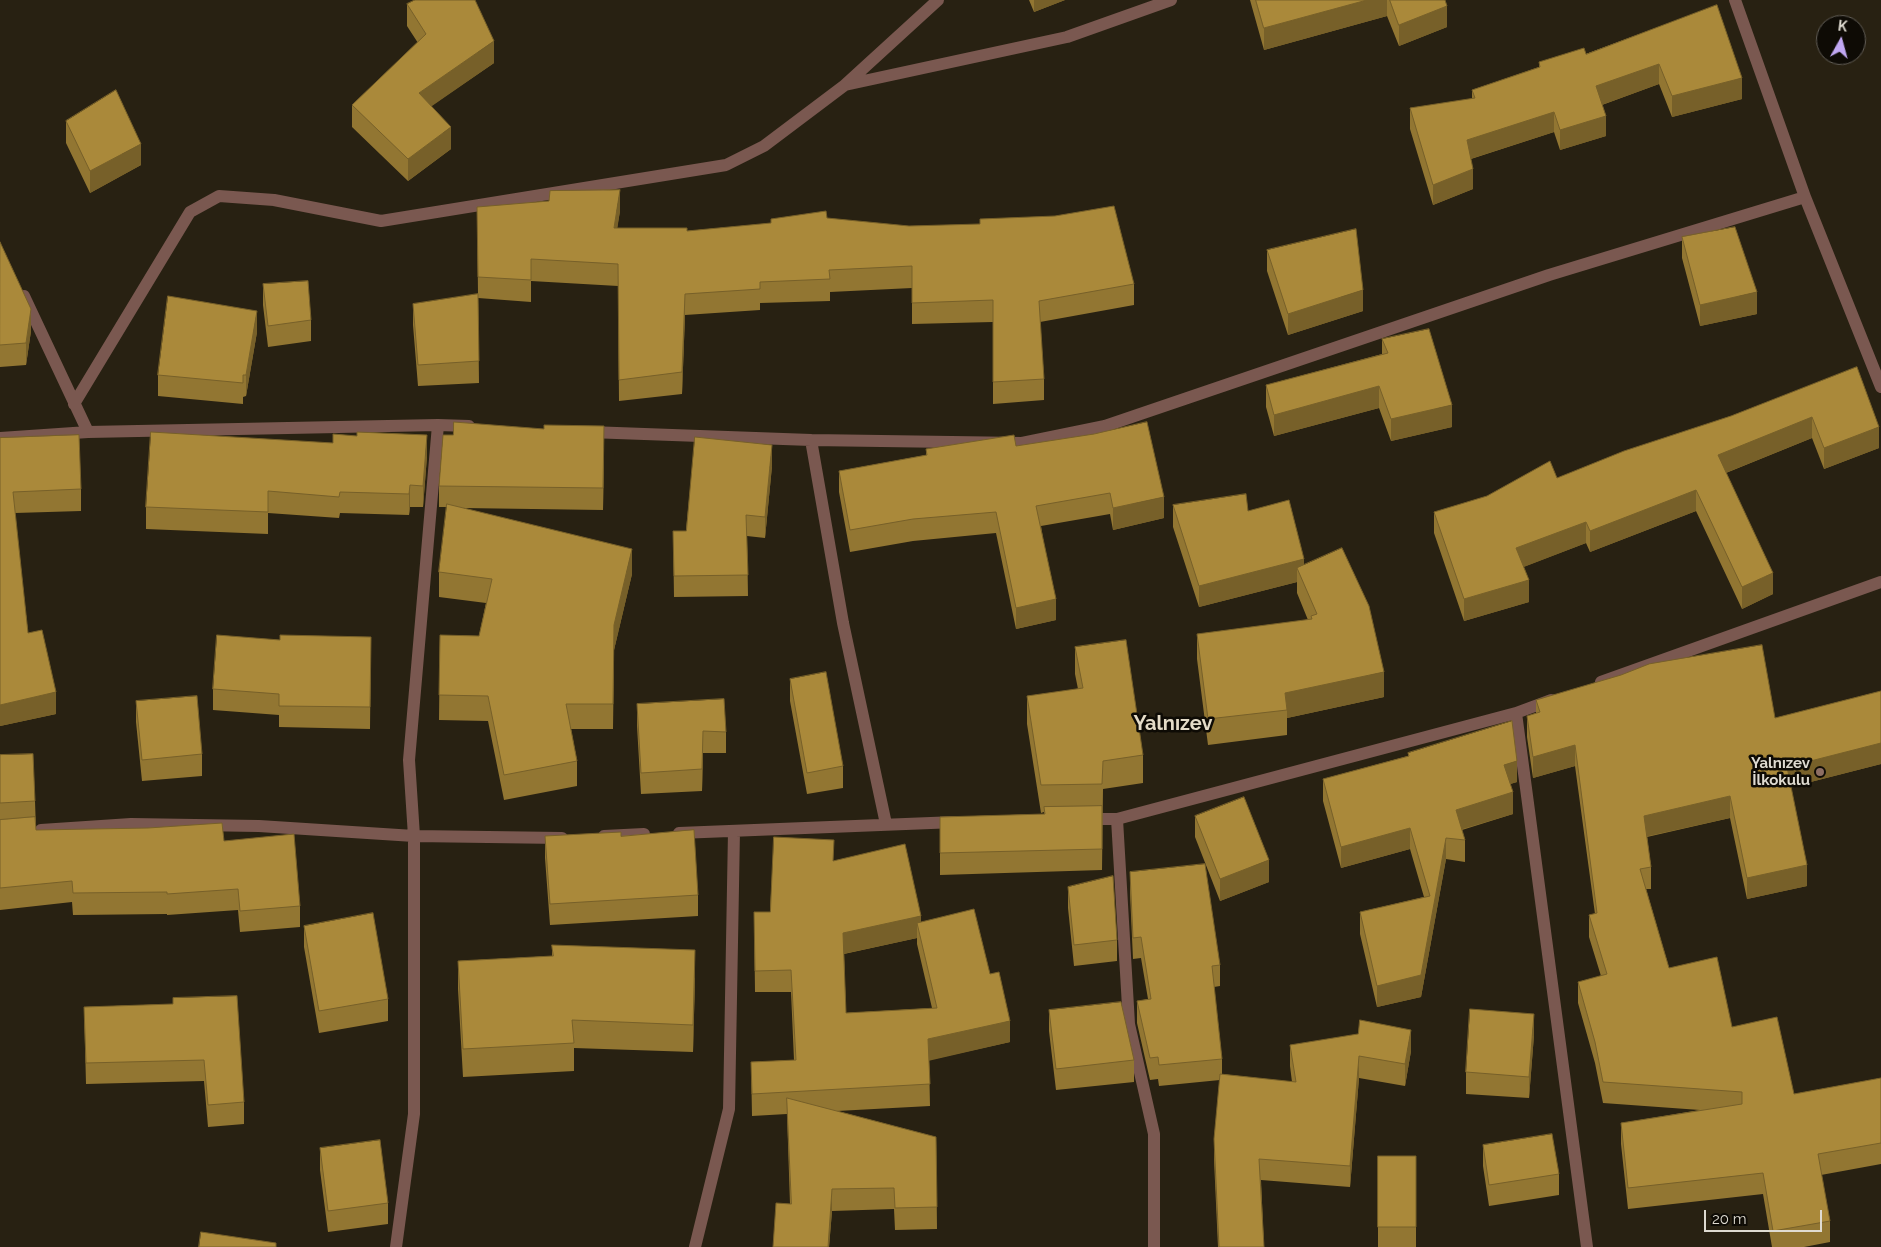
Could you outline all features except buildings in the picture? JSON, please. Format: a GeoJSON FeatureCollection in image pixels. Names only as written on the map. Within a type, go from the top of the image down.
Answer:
{"type":"FeatureCollection","features":[{"type":"Feature","properties":{"kind":"street"},"geometry":{"type":"LineString","coordinates":[[74,404],[190,212],[219,196],[274,200],[381,221],[726,165],[764,146],[845,85],[938,0]]}},
{"type":"Feature","properties":{"kind":"street"},"geometry":{"type":"LineString","coordinates":[[845,85],[1067,37],[1171,0]]}},
{"type":"Feature","properties":{"kind":"street"},"geometry":{"type":"LineString","coordinates":[[1735,0],[1805,197],[1881,387]]}},
{"type":"Feature","properties":{"kind":"street"},"geometry":{"type":"LineString","coordinates":[[577,431],[811,440],[1022,443],[1105,426],[1549,275],[1805,197]]}},
{"type":"Feature","properties":{"kind":"street"},"geometry":{"type":"LineString","coordinates":[[20,288],[88,432]]}},
{"type":"Feature","properties":{"kind":"street"},"geometry":{"type":"LineString","coordinates":[[396,1247],[414,1114],[414,836],[409,760],[438,425]]}},
{"type":"Feature","properties":{"kind":"street"},"geometry":{"type":"LineString","coordinates":[[0,438],[88,432],[438,425],[478,426]]}},
{"type":"Feature","properties":{"kind":"street"},"geometry":{"type":"LineString","coordinates":[[811,440],[843,623],[886,824]]}},
{"type":"Feature","properties":{"kind":"street"},"geometry":{"type":"LineString","coordinates":[[1591,686],[1881,582]]}},
{"type":"Feature","properties":{"kind":"street"},"geometry":{"type":"LineString","coordinates":[[1069,820],[1117,819],[1516,713],[1563,696]]}},
{"type":"Feature","properties":{"kind":"street"},"geometry":{"type":"LineString","coordinates":[[1516,713],[1587,1247]]}},
{"type":"Feature","properties":{"kind":"street"},"geometry":{"type":"LineString","coordinates":[[1117,819],[1128,1024],[1154,1134],[1154,1247]]}},
{"type":"Feature","properties":{"kind":"street"},"geometry":{"type":"LineString","coordinates":[[28,831],[131,824],[259,826],[414,836],[538,838],[972,822]]}},
{"type":"Feature","properties":{"kind":"street"},"geometry":{"type":"LineString","coordinates":[[695,1247],[729,1109],[734,831]]}},
{"type":"Feature","properties":{"kind":"place","name":"Yalnızev İlkokulu"},"geometry":{"type":"Point","coordinates":[1820,772]}},
{"type":"Feature","properties":{"kind":"district","name":"Yalnızev"},"geometry":{"type":"Point","coordinates":[1173,724]}}]}
